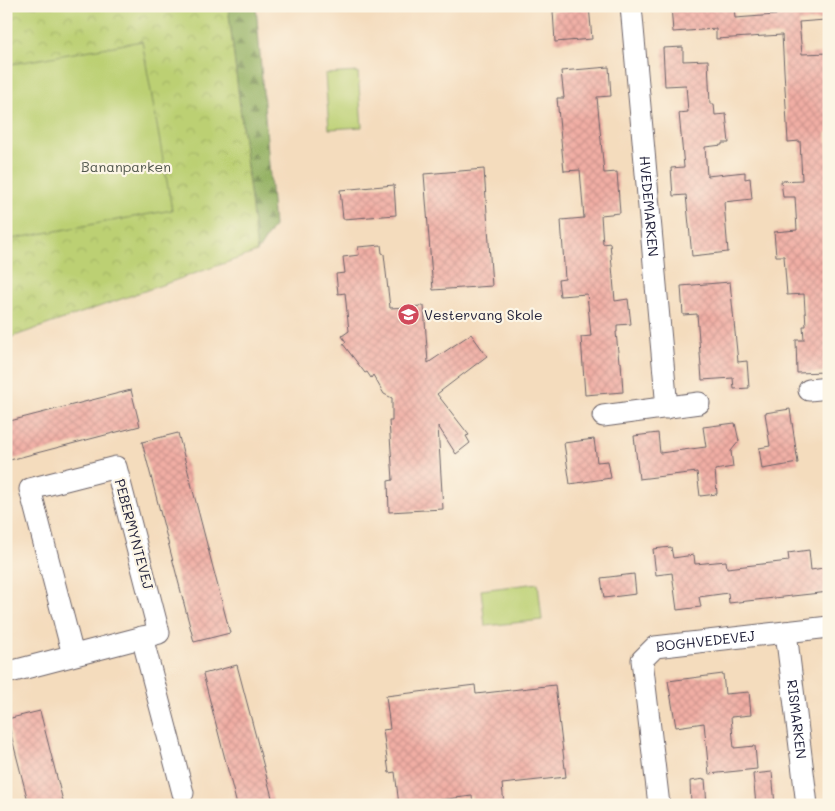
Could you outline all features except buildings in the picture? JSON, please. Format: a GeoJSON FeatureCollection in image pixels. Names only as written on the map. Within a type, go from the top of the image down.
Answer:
{"type":"FeatureCollection","features":[{"type":"Feature","properties":{"kind":"street","name":"HVEDEMARKEN"},"geometry":{"type":"LineString","coordinates":[[631,6],[666,408]]}},
{"type":"Feature","properties":{"kind":"street"},"geometry":{"type":"LineString","coordinates":[[603,416],[699,403]]}},
{"type":"Feature","properties":{"kind":"street","name":"PEBERMYNTEVEJ"},"geometry":{"type":"LineString","coordinates":[[6,672],[73,655],[142,637],[159,632],[116,467],[30,490],[73,655]]}},
{"type":"Feature","properties":{"kind":"street","name":"BOGHVEDEVEJ"},"geometry":{"type":"LineString","coordinates":[[659,805],[642,660],[655,647],[829,627]]}},
{"type":"Feature","properties":{"kind":"street","name":"RISMARKEN"},"geometry":{"type":"LineString","coordinates":[[786,632],[807,805]]}},
{"type":"Feature","properties":{"kind":"street"},"geometry":{"type":"LineString","coordinates":[[142,637],[183,793]]}},
{"type":"Feature","properties":{"kind":"green space","name":"Bananparken"},"geometry":{"type":"Polygon","coordinates":[[[6,6],[228,6],[257,252],[6,339],[6,6]]]}},
{"type":"Feature","properties":{"kind":"green space"},"geometry":{"type":"Polygon","coordinates":[[[228,6],[256,6],[274,226],[257,252],[228,6]]]}},
{"type":"Feature","properties":{"kind":"green space"},"geometry":{"type":"Polygon","coordinates":[[[142,41],[172,210],[6,240],[6,65],[142,41]]]}},
{"type":"Feature","properties":{"kind":"green space"},"geometry":{"type":"Polygon","coordinates":[[[358,72],[362,127],[329,129],[325,74],[358,72]]]}},
{"type":"Feature","properties":{"kind":"green space"},"geometry":{"type":"Polygon","coordinates":[[[538,583],[542,620],[485,626],[481,590],[538,583]]]}},
{"type":"Feature","properties":{"kind":"place","name":"Vestervang Skole"},"geometry":{"type":"Point","coordinates":[408,315]}}]}
